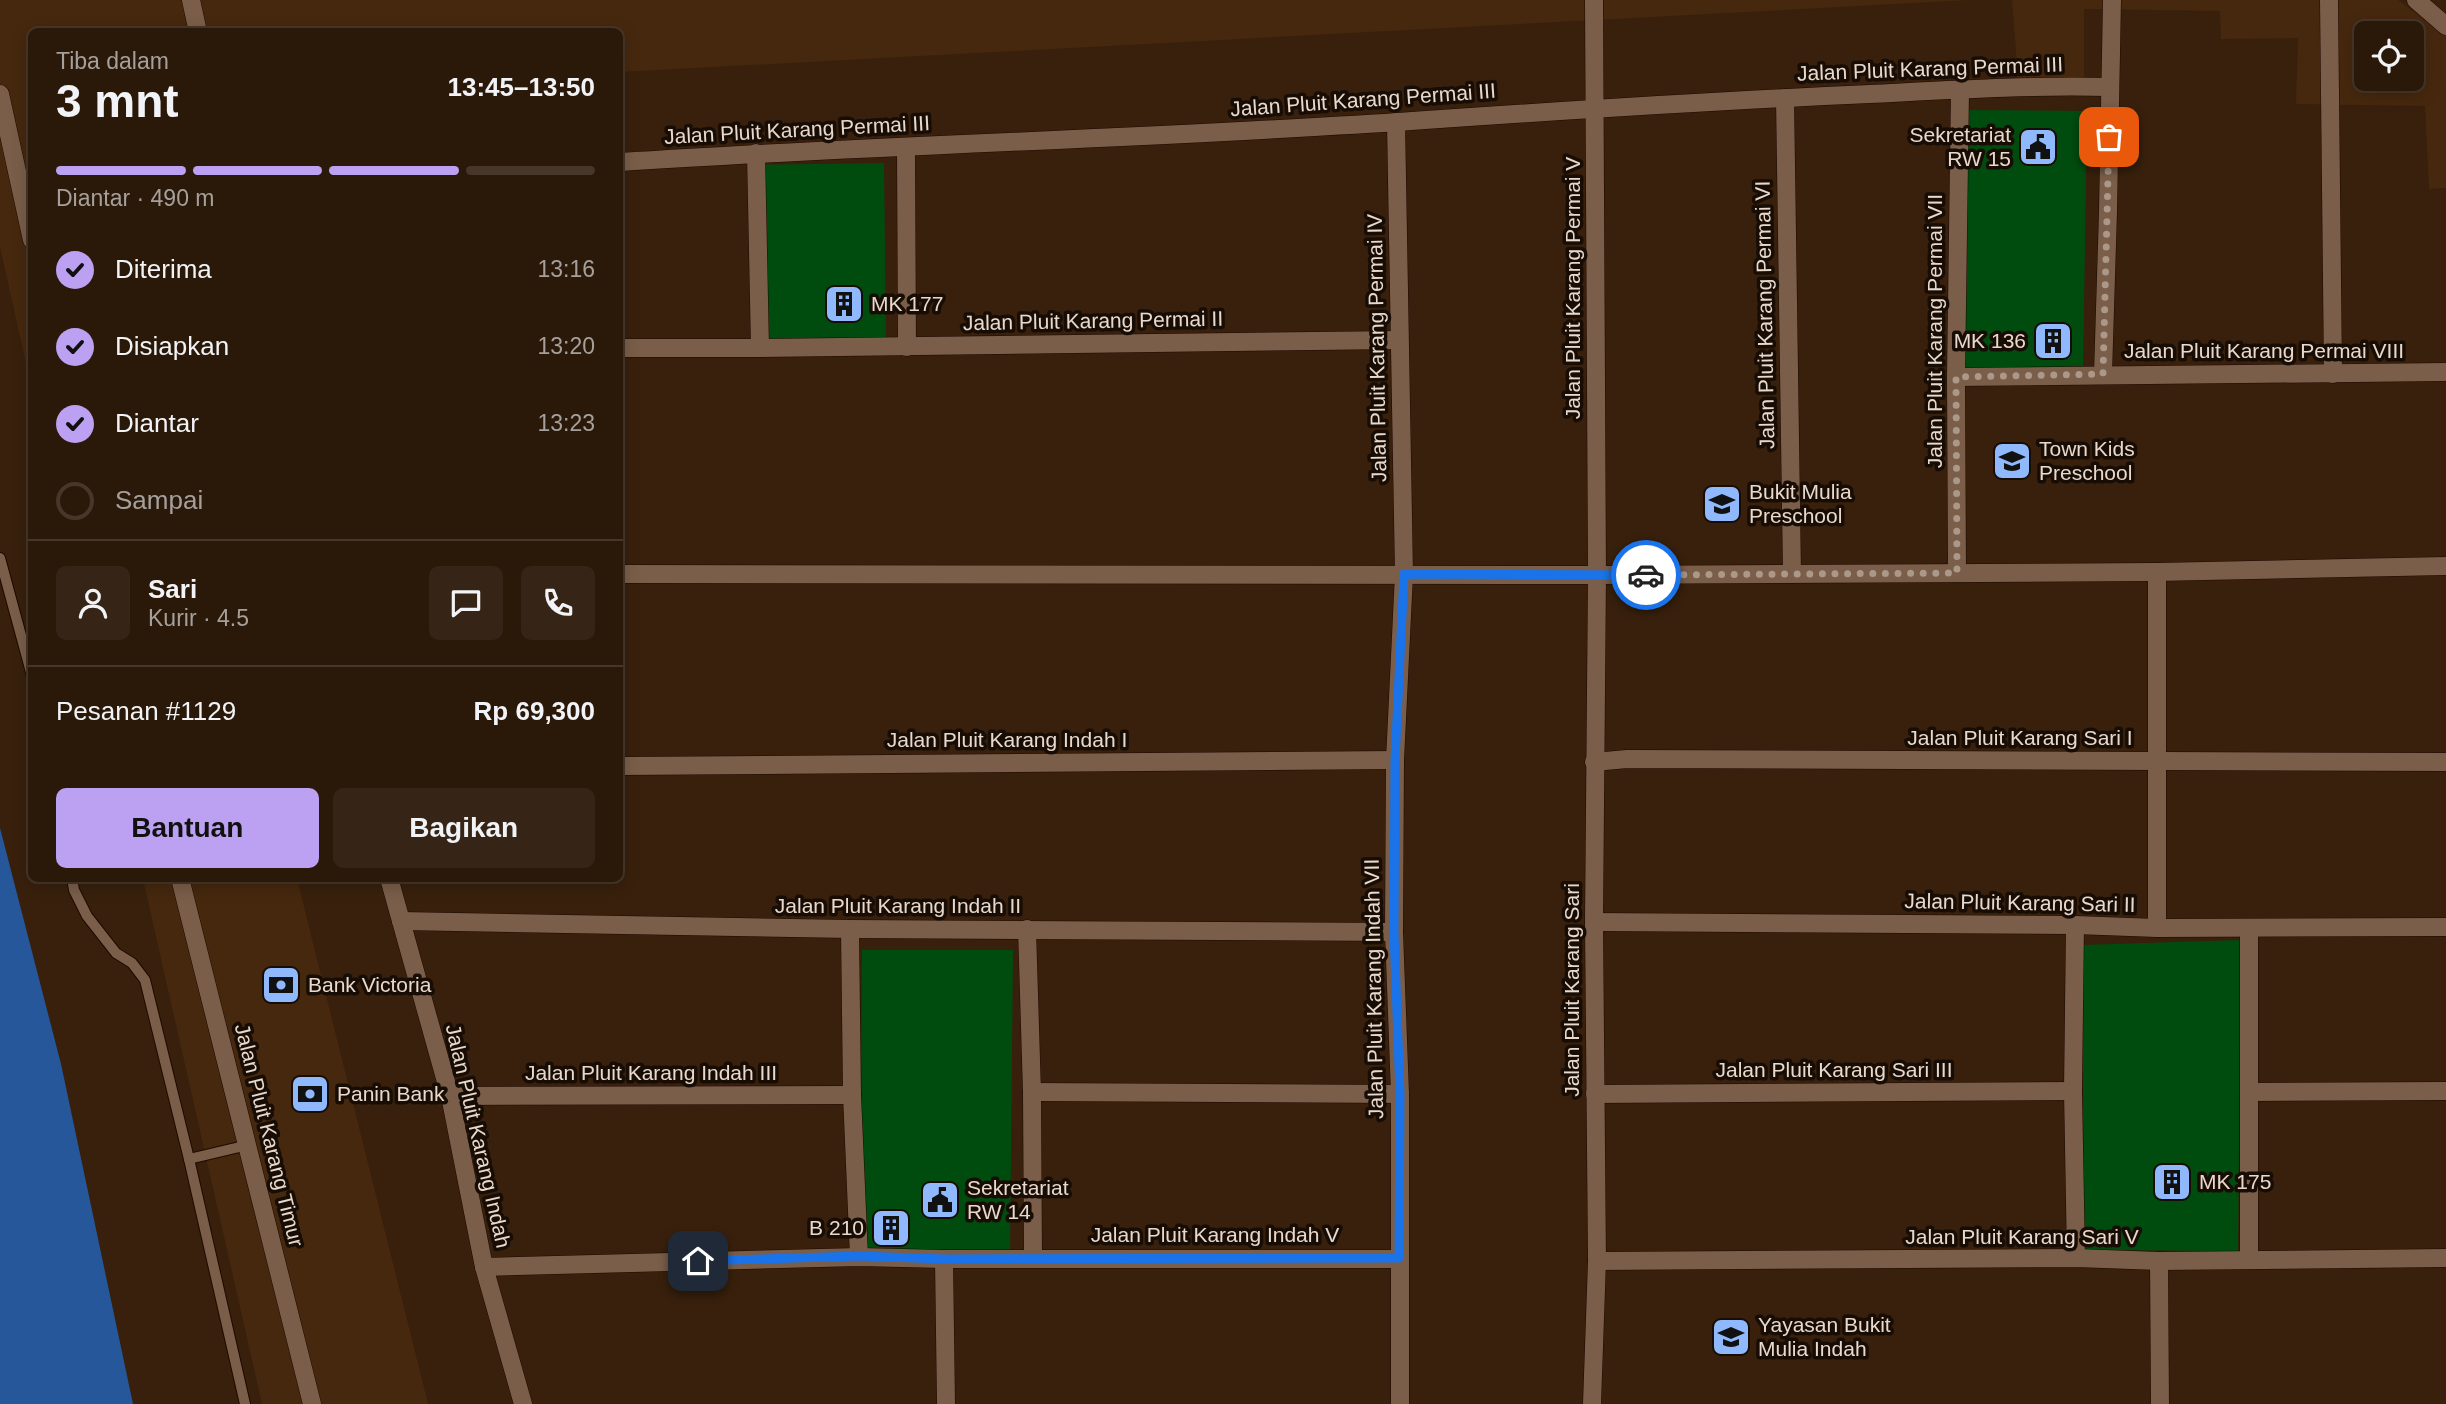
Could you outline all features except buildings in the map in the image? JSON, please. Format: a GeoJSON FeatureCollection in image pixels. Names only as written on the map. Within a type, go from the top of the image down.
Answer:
{"type":"FeatureCollection","features":[{"type":"Feature","properties":{"kind":"street"},"geometry":{"type":"LineString","coordinates":[[191,0],[197,28]]}},
{"type":"Feature","properties":{"kind":"street","name":"Jalan Pluit Karang Permai V"},"geometry":{"type":"LineString","coordinates":[[1594,0],[1597,575]]}},
{"type":"Feature","properties":{"kind":"street"},"geometry":{"type":"LineString","coordinates":[[2103,374],[2112,0]]}},
{"type":"Feature","properties":{"kind":"street"},"geometry":{"type":"LineString","coordinates":[[2329,0],[2333,374]]}},
{"type":"Feature","properties":{"kind":"street"},"geometry":{"type":"LineString","coordinates":[[2416,0],[2446,26]]}},
{"type":"Feature","properties":{"kind":"street","name":"Jalan Pluit Karang Permai III"},"geometry":{"type":"LineString","coordinates":[[623,162],[1396,122],[1785,98],[2044,86],[2109,87]]}},
{"type":"Feature","properties":{"kind":"street","name":"Jalan Pluit Karang Permai VII"},"geometry":{"type":"LineString","coordinates":[[1957,573],[1956,377],[1960,90]]}},
{"type":"Feature","properties":{"kind":"street"},"geometry":{"type":"LineString","coordinates":[[0,94],[28,222]]}},
{"type":"Feature","properties":{"kind":"street","name":"Jalan Pluit Karang Permai VI"},"geometry":{"type":"LineString","coordinates":[[1785,98],[1792,574]]}},
{"type":"Feature","properties":{"kind":"street","name":"Jalan Pluit Karang Permai IV"},"geometry":{"type":"LineString","coordinates":[[1396,122],[1404,574]]}},
{"type":"Feature","properties":{"kind":"street"},"geometry":{"type":"LineString","coordinates":[[906,147],[907,347]]}},
{"type":"Feature","properties":{"kind":"street"},"geometry":{"type":"LineString","coordinates":[[756,153],[760,348]]}},
{"type":"Feature","properties":{"kind":"street","name":"Jalan Pluit Karang Permai II"},"geometry":{"type":"LineString","coordinates":[[623,348],[1399,340]]}},
{"type":"Feature","properties":{"kind":"street","name":"Jalan Pluit Karang Permai VIII"},"geometry":{"type":"LineString","coordinates":[[1956,377],[2446,372]]}},
{"type":"Feature","properties":{"kind":"street"},"geometry":{"type":"LineString","coordinates":[[623,574],[1597,575],[2157,572],[2446,566]]}},
{"type":"Feature","properties":{"kind":"street"},"geometry":{"type":"LineString","coordinates":[[2157,572],[2157,928]]}},
{"type":"Feature","properties":{"kind":"street","name":"Jalan Pluit Karang Indah VII"},"geometry":{"type":"LineString","coordinates":[[1400,1404],[1400,1094],[1394,932],[1395,760],[1404,574]]}},
{"type":"Feature","properties":{"kind":"street","name":"Jalan Pluit Karang Sari"},"geometry":{"type":"LineString","coordinates":[[1592,1404],[1597,1261],[1594,761],[1597,575]]}},
{"type":"Feature","properties":{"kind":"street","name":"Jalan Pluit Karang Indah I"},"geometry":{"type":"LineString","coordinates":[[623,766],[1395,760]]}},
{"type":"Feature","properties":{"kind":"street","name":"Jalan Pluit Karang Sari I"},"geometry":{"type":"LineString","coordinates":[[1594,761],[2446,762]]}},
{"type":"Feature","properties":{"kind":"street","name":"Jalan Pluit Karang Timur"},"geometry":{"type":"LineString","coordinates":[[181,882],[312,1404]]}},
{"type":"Feature","properties":{"kind":"street","name":"Jalan Pluit Karang Indah"},"geometry":{"type":"LineString","coordinates":[[391,882],[450,1096],[484,1268],[523,1404]]}},
{"type":"Feature","properties":{"kind":"street","name":"Jalan Pluit Karang Indah II"},"geometry":{"type":"LineString","coordinates":[[401,921],[850,929],[1394,932]]}},
{"type":"Feature","properties":{"kind":"street","name":"Jalan Pluit Karang Sari II"},"geometry":{"type":"LineString","coordinates":[[1594,922],[2075,925],[2157,928],[2446,927]]}},
{"type":"Feature","properties":{"kind":"street"},"geometry":{"type":"LineString","coordinates":[[2075,925],[2073,1091],[2076,1258]]}},
{"type":"Feature","properties":{"kind":"street"},"geometry":{"type":"LineString","coordinates":[[2249,928],[2249,1259]]}},
{"type":"Feature","properties":{"kind":"street"},"geometry":{"type":"LineString","coordinates":[[850,929],[852,1095],[859,1256]]}},
{"type":"Feature","properties":{"kind":"street"},"geometry":{"type":"LineString","coordinates":[[1027,929],[1033,1258]]}},
{"type":"Feature","properties":{"kind":"street","name":"Jalan Pluit Karang Sari III"},"geometry":{"type":"LineString","coordinates":[[1595,1094],[2073,1091]]}},
{"type":"Feature","properties":{"kind":"street"},"geometry":{"type":"LineString","coordinates":[[2250,1092],[2446,1091]]}},
{"type":"Feature","properties":{"kind":"street"},"geometry":{"type":"LineString","coordinates":[[1032,1092],[1400,1094]]}},
{"type":"Feature","properties":{"kind":"street","name":"Jalan Pluit Karang Indah III"},"geometry":{"type":"LineString","coordinates":[[450,1096],[852,1095]]}},
{"type":"Feature","properties":{"kind":"street","name":"Jalan Pluit Karang Indah V"},"geometry":{"type":"LineString","coordinates":[[484,1268],[859,1256],[944,1259],[1399,1258]]}},
{"type":"Feature","properties":{"kind":"street","name":"Jalan Pluit Karang Sari V"},"geometry":{"type":"LineString","coordinates":[[1597,1261],[2446,1258]]}},
{"type":"Feature","properties":{"kind":"street"},"geometry":{"type":"LineString","coordinates":[[944,1259],[946,1404]]}},
{"type":"Feature","properties":{"kind":"street"},"geometry":{"type":"LineString","coordinates":[[2159,1261],[2160,1404]]}},
{"type":"Feature","properties":{"kind":"lane"},"geometry":{"type":"LineString","coordinates":[[0,558],[28,661]]}},
{"type":"Feature","properties":{"kind":"lane"},"geometry":{"type":"LineString","coordinates":[[73,882],[87,916],[117,953],[132,963],[145,980],[245,1404]]}},
{"type":"Feature","properties":{"kind":"lane"},"geometry":{"type":"LineString","coordinates":[[189,1159],[248,1146]]}},
{"type":"Feature","properties":{"kind":"shaded area"},"geometry":{"type":"Polygon","coordinates":[[[0,0],[1970,0],[623,72],[623,28],[28,28],[28,373],[0,247],[0,0]]]}},
{"type":"Feature","properties":{"kind":"shaded area"},"geometry":{"type":"Polygon","coordinates":[[[2012,0],[2398,0],[2446,34],[2446,188],[2429,189],[2425,106],[2296,104],[2298,38],[2221,39],[2220,11],[2084,9],[2084,91],[2019,90],[2012,0]]]}},
{"type":"Feature","properties":{"kind":"shaded area"},"geometry":{"type":"Polygon","coordinates":[[[144,882],[298,882],[428,1404],[262,1404],[144,882]]]}},
{"type":"Feature","properties":{"kind":"green space"},"geometry":{"type":"Polygon","coordinates":[[[1963,110],[2087,111],[2083,369],[1960,367],[1963,110]]]}},
{"type":"Feature","properties":{"kind":"green space"},"geometry":{"type":"Polygon","coordinates":[[[884,163],[886,346],[755,348],[753,165],[884,163]]]}},
{"type":"Feature","properties":{"kind":"green space"},"geometry":{"type":"Polygon","coordinates":[[[2241,940],[2238,1251],[2084,1250],[2082,945],[2241,940]]]}},
{"type":"Feature","properties":{"kind":"green space"},"geometry":{"type":"Polygon","coordinates":[[[862,950],[1013,950],[1010,1255],[860,1254],[862,950]]]}},
{"type":"Feature","properties":{"kind":"water"},"geometry":{"type":"Polygon","coordinates":[[[0,828],[61,1064],[133,1404],[0,1404],[0,828]]]}},
{"type":"Feature","properties":{"kind":"way so far"},"geometry":{"type":"LineString","coordinates":[[1646,575],[1957,573],[1956,377],[2103,374],[2109,137]]}},
{"type":"Feature","properties":{"kind":"place","name":"Sekretariat RW 15"},"geometry":{"type":"Point","coordinates":[2038,147]}},
{"type":"Feature","properties":{"kind":"place","name":"MK 177"},"geometry":{"type":"Point","coordinates":[844,304]}},
{"type":"Feature","properties":{"kind":"place","name":"MK 136"},"geometry":{"type":"Point","coordinates":[2053,341]}},
{"type":"Feature","properties":{"kind":"place","name":"Town Kids Preschool"},"geometry":{"type":"Point","coordinates":[2012,461]}},
{"type":"Feature","properties":{"kind":"place","name":"Bukit Mulia Preschool"},"geometry":{"type":"Point","coordinates":[1722,504]}},
{"type":"Feature","properties":{"kind":"place","name":"Bank Victoria"},"geometry":{"type":"Point","coordinates":[281,985]}},
{"type":"Feature","properties":{"kind":"place","name":"Panin Bank"},"geometry":{"type":"Point","coordinates":[310,1094]}},
{"type":"Feature","properties":{"kind":"place","name":"MK 175"},"geometry":{"type":"Point","coordinates":[2172,1182]}},
{"type":"Feature","properties":{"kind":"place","name":"Sekretariat RW 14"},"geometry":{"type":"Point","coordinates":[940,1200]}},
{"type":"Feature","properties":{"kind":"place","name":"B 210"},"geometry":{"type":"Point","coordinates":[891,1228]}},
{"type":"Feature","properties":{"kind":"place","name":"Yayasan Bukit Mulia Indah"},"geometry":{"type":"Point","coordinates":[1731,1337]}},
{"type":"Feature","properties":{"kind":"route"},"geometry":{"type":"LineString","coordinates":[[698,1261],[859,1256],[944,1259],[1399,1258],[1400,1094],[1394,932],[1395,760],[1404,574],[1646,575]]}}]}
